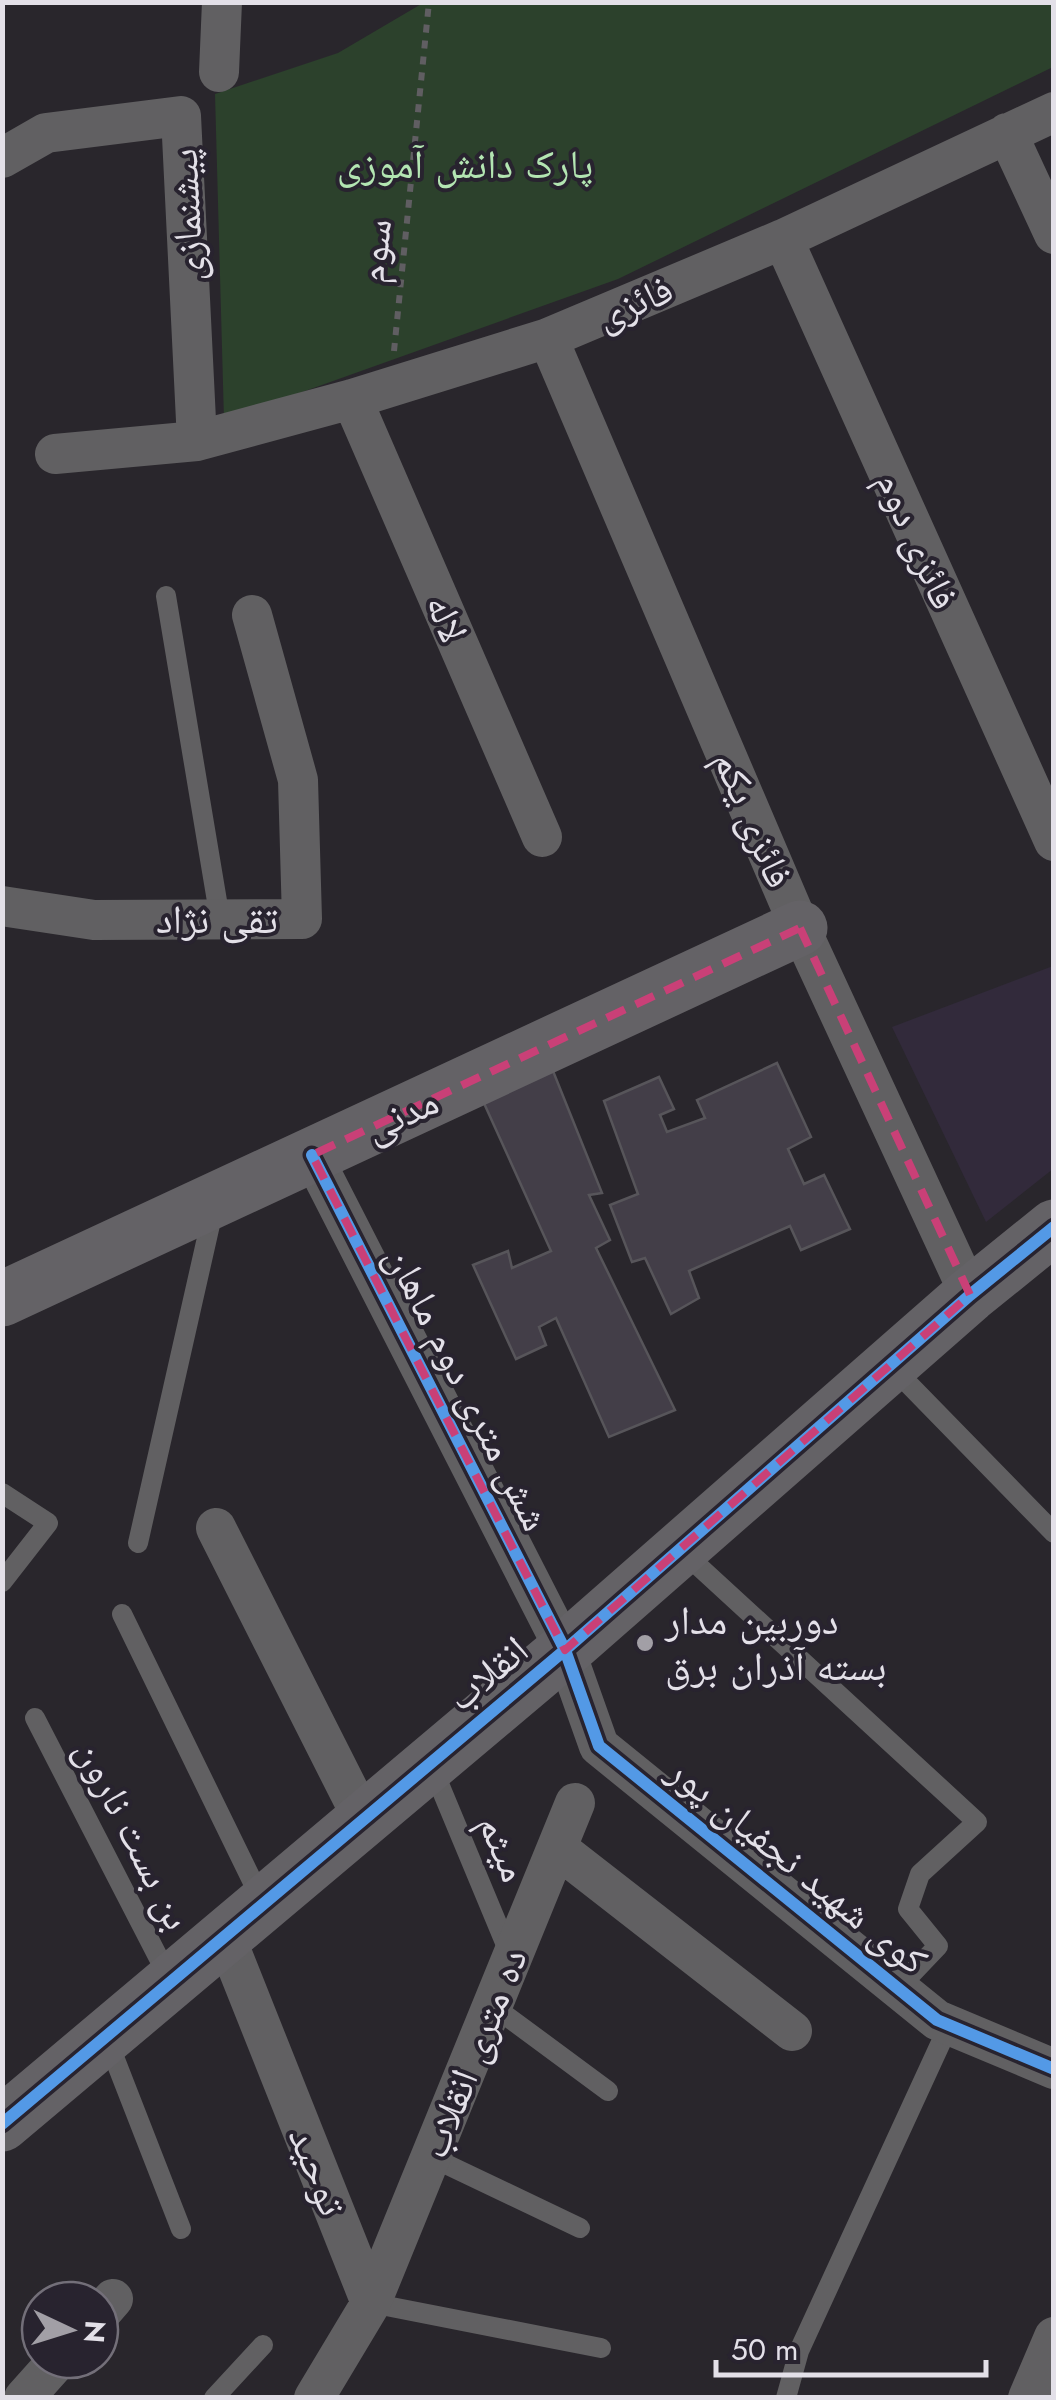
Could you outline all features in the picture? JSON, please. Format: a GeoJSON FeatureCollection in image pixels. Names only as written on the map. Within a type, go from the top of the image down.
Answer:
{"type":"FeatureCollection","features":[{"type":"Feature","properties":{"kind":"street"},"geometry":{"type":"LineString","coordinates":[[219,72],[222,2]]}},
{"type":"Feature","properties":{"kind":"street","name":"فائزی"},"geometry":{"type":"LineString","coordinates":[[54,454],[196,441],[352,400],[548,338],[783,239],[1054,112]]}},
{"type":"Feature","properties":{"kind":"street","name":"پیشنمازی"},"geometry":{"type":"LineString","coordinates":[[2,158],[46,133],[181,116],[196,441]]}},
{"type":"Feature","properties":{"kind":"street"},"geometry":{"type":"LineString","coordinates":[[1007,133],[1054,234]]}},
{"type":"Feature","properties":{"kind":"street","name":"فائزی دوم"},"geometry":{"type":"LineString","coordinates":[[783,239],[1054,841]]}},
{"type":"Feature","properties":{"kind":"street","name":"فائزی یکم"},"geometry":{"type":"LineString","coordinates":[[548,338],[800,928],[970,1295]]}},
{"type":"Feature","properties":{"kind":"street","name":"لاله"},"geometry":{"type":"LineString","coordinates":[[352,400],[542,837]]}},
{"type":"Feature","properties":{"kind":"street","name":"تقی نژاد"},"geometry":{"type":"LineString","coordinates":[[2,906],[94,920],[302,919],[298,780],[252,615]]}},
{"type":"Feature","properties":{"kind":"street","name":"مدنی"},"geometry":{"type":"LineString","coordinates":[[2,1299],[800,928]]}},
{"type":"Feature","properties":{"kind":"street","name":"شش متری دوم ماهان"},"geometry":{"type":"LineString","coordinates":[[312,1155],[565,1650]]}},
{"type":"Feature","properties":{"kind":"street","name":"انقلاب"},"geometry":{"type":"LineString","coordinates":[[2,2124],[565,1650],[890,1364],[1054,1227]]}},
{"type":"Feature","properties":{"kind":"street"},"geometry":{"type":"LineString","coordinates":[[216,1528],[364,1820]]}},
{"type":"Feature","properties":{"kind":"street","name":"کوی شهید نجفیان پور"},"geometry":{"type":"LineString","coordinates":[[565,1650],[599,1746],[937,2020],[1054,2069]]}},
{"type":"Feature","properties":{"kind":"street","name":"ده متری انقلاب"},"geometry":{"type":"LineString","coordinates":[[371,2303],[575,1803]]}},
{"type":"Feature","properties":{"kind":"street"},"geometry":{"type":"LineString","coordinates":[[557,1848],[792,2031]]}},
{"type":"Feature","properties":{"kind":"street","name":"توحید"},"geometry":{"type":"LineString","coordinates":[[244,1920],[371,2303]]}},
{"type":"Feature","properties":{"kind":"street"},"geometry":{"type":"LineString","coordinates":[[314,2398],[371,2303]]}},
{"type":"Feature","properties":{"kind":"street"},"geometry":{"type":"LineString","coordinates":[[1028,2398],[1054,2337]]}},
{"type":"Feature","properties":{"kind":"lane"},"geometry":{"type":"LineString","coordinates":[[166,596],[220,920]]}},
{"type":"Feature","properties":{"kind":"lane"},"geometry":{"type":"LineString","coordinates":[[138,1543],[216,1200]]}},
{"type":"Feature","properties":{"kind":"lane"},"geometry":{"type":"LineString","coordinates":[[890,1364],[1054,1533]]}},
{"type":"Feature","properties":{"kind":"lane"},"geometry":{"type":"LineString","coordinates":[[2,1494],[48,1523],[2,1582]]}},
{"type":"Feature","properties":{"kind":"lane"},"geometry":{"type":"LineString","coordinates":[[680,1549],[978,1822],[920,1874],[908,1909],[938,1946],[898,1988]]}},
{"type":"Feature","properties":{"kind":"lane"},"geometry":{"type":"LineString","coordinates":[[122,1614],[244,1920]]}},
{"type":"Feature","properties":{"kind":"lane","name":"بن بست نارون"},"geometry":{"type":"LineString","coordinates":[[35,1718],[171,1982]]}},
{"type":"Feature","properties":{"kind":"lane","name":"میثم"},"geometry":{"type":"LineString","coordinates":[[431,1763],[512,1959]]}},
{"type":"Feature","properties":{"kind":"lane"},"geometry":{"type":"LineString","coordinates":[[493,2006],[608,2091]]}},
{"type":"Feature","properties":{"kind":"lane"},"geometry":{"type":"LineString","coordinates":[[786,2398],[799,2350],[949,2025]]}},
{"type":"Feature","properties":{"kind":"lane"},"geometry":{"type":"LineString","coordinates":[[106,2037],[180,2229]]}},
{"type":"Feature","properties":{"kind":"lane"},"geometry":{"type":"LineString","coordinates":[[431,2157],[580,2228]]}},
{"type":"Feature","properties":{"kind":"lane"},"geometry":{"type":"LineString","coordinates":[[371,2303],[602,2348]]}},
{"type":"Feature","properties":{"kind":"lane"},"geometry":{"type":"LineString","coordinates":[[214,2398],[263,2344]]}},
{"type":"Feature","properties":{"kind":"highlighted area"},"geometry":{"type":"Polygon","coordinates":[[[800,928],[970,1295],[565,1650],[312,1155],[800,928]]]}},
{"type":"Feature","properties":{"kind":"shaded area"},"geometry":{"type":"Polygon","coordinates":[[[1053,966],[1053,1169],[986,1222],[892,1027],[1053,966]]]}},
{"type":"Feature","properties":{"kind":"green space","name":"پارک دانش آموزی"},"geometry":{"type":"Polygon","coordinates":[[[423,3],[1053,3],[1053,67],[618,279],[224,420],[215,94],[338,53],[423,3]]]}},
{"type":"Feature","properties":{"kind":"building"},"geometry":{"type":"Polygon","coordinates":[[[777,1063],[811,1137],[788,1149],[804,1184],[824,1175],[850,1229],[801,1250],[790,1226],[689,1271],[699,1298],[671,1314],[645,1258],[632,1262],[610,1205],[638,1194],[604,1101],[659,1077],[674,1109],[660,1115],[667,1132],[705,1118],[697,1100],[777,1063]]]}},
{"type":"Feature","properties":{"kind":"building"},"geometry":{"type":"Polygon","coordinates":[[[551,1066],[602,1193],[589,1195],[610,1240],[596,1248],[675,1410],[609,1437],[556,1318],[539,1327],[546,1345],[516,1359],[473,1265],[508,1251],[512,1268],[551,1251],[483,1101],[551,1066]]]}},
{"type":"Feature","properties":{"kind":"cycle path"},"geometry":{"type":"LineString","coordinates":[[312,1155],[565,1650],[599,1746],[937,2020],[1054,2069]]}},
{"type":"Feature","properties":{"kind":"cycle path"},"geometry":{"type":"LineString","coordinates":[[2,2124],[565,1650],[970,1295],[1054,1227]]}},
{"type":"Feature","properties":{"kind":"place","name":"دوربین مدار بسته آذران برق"},"geometry":{"type":"Point","coordinates":[645,1643]}}]}
